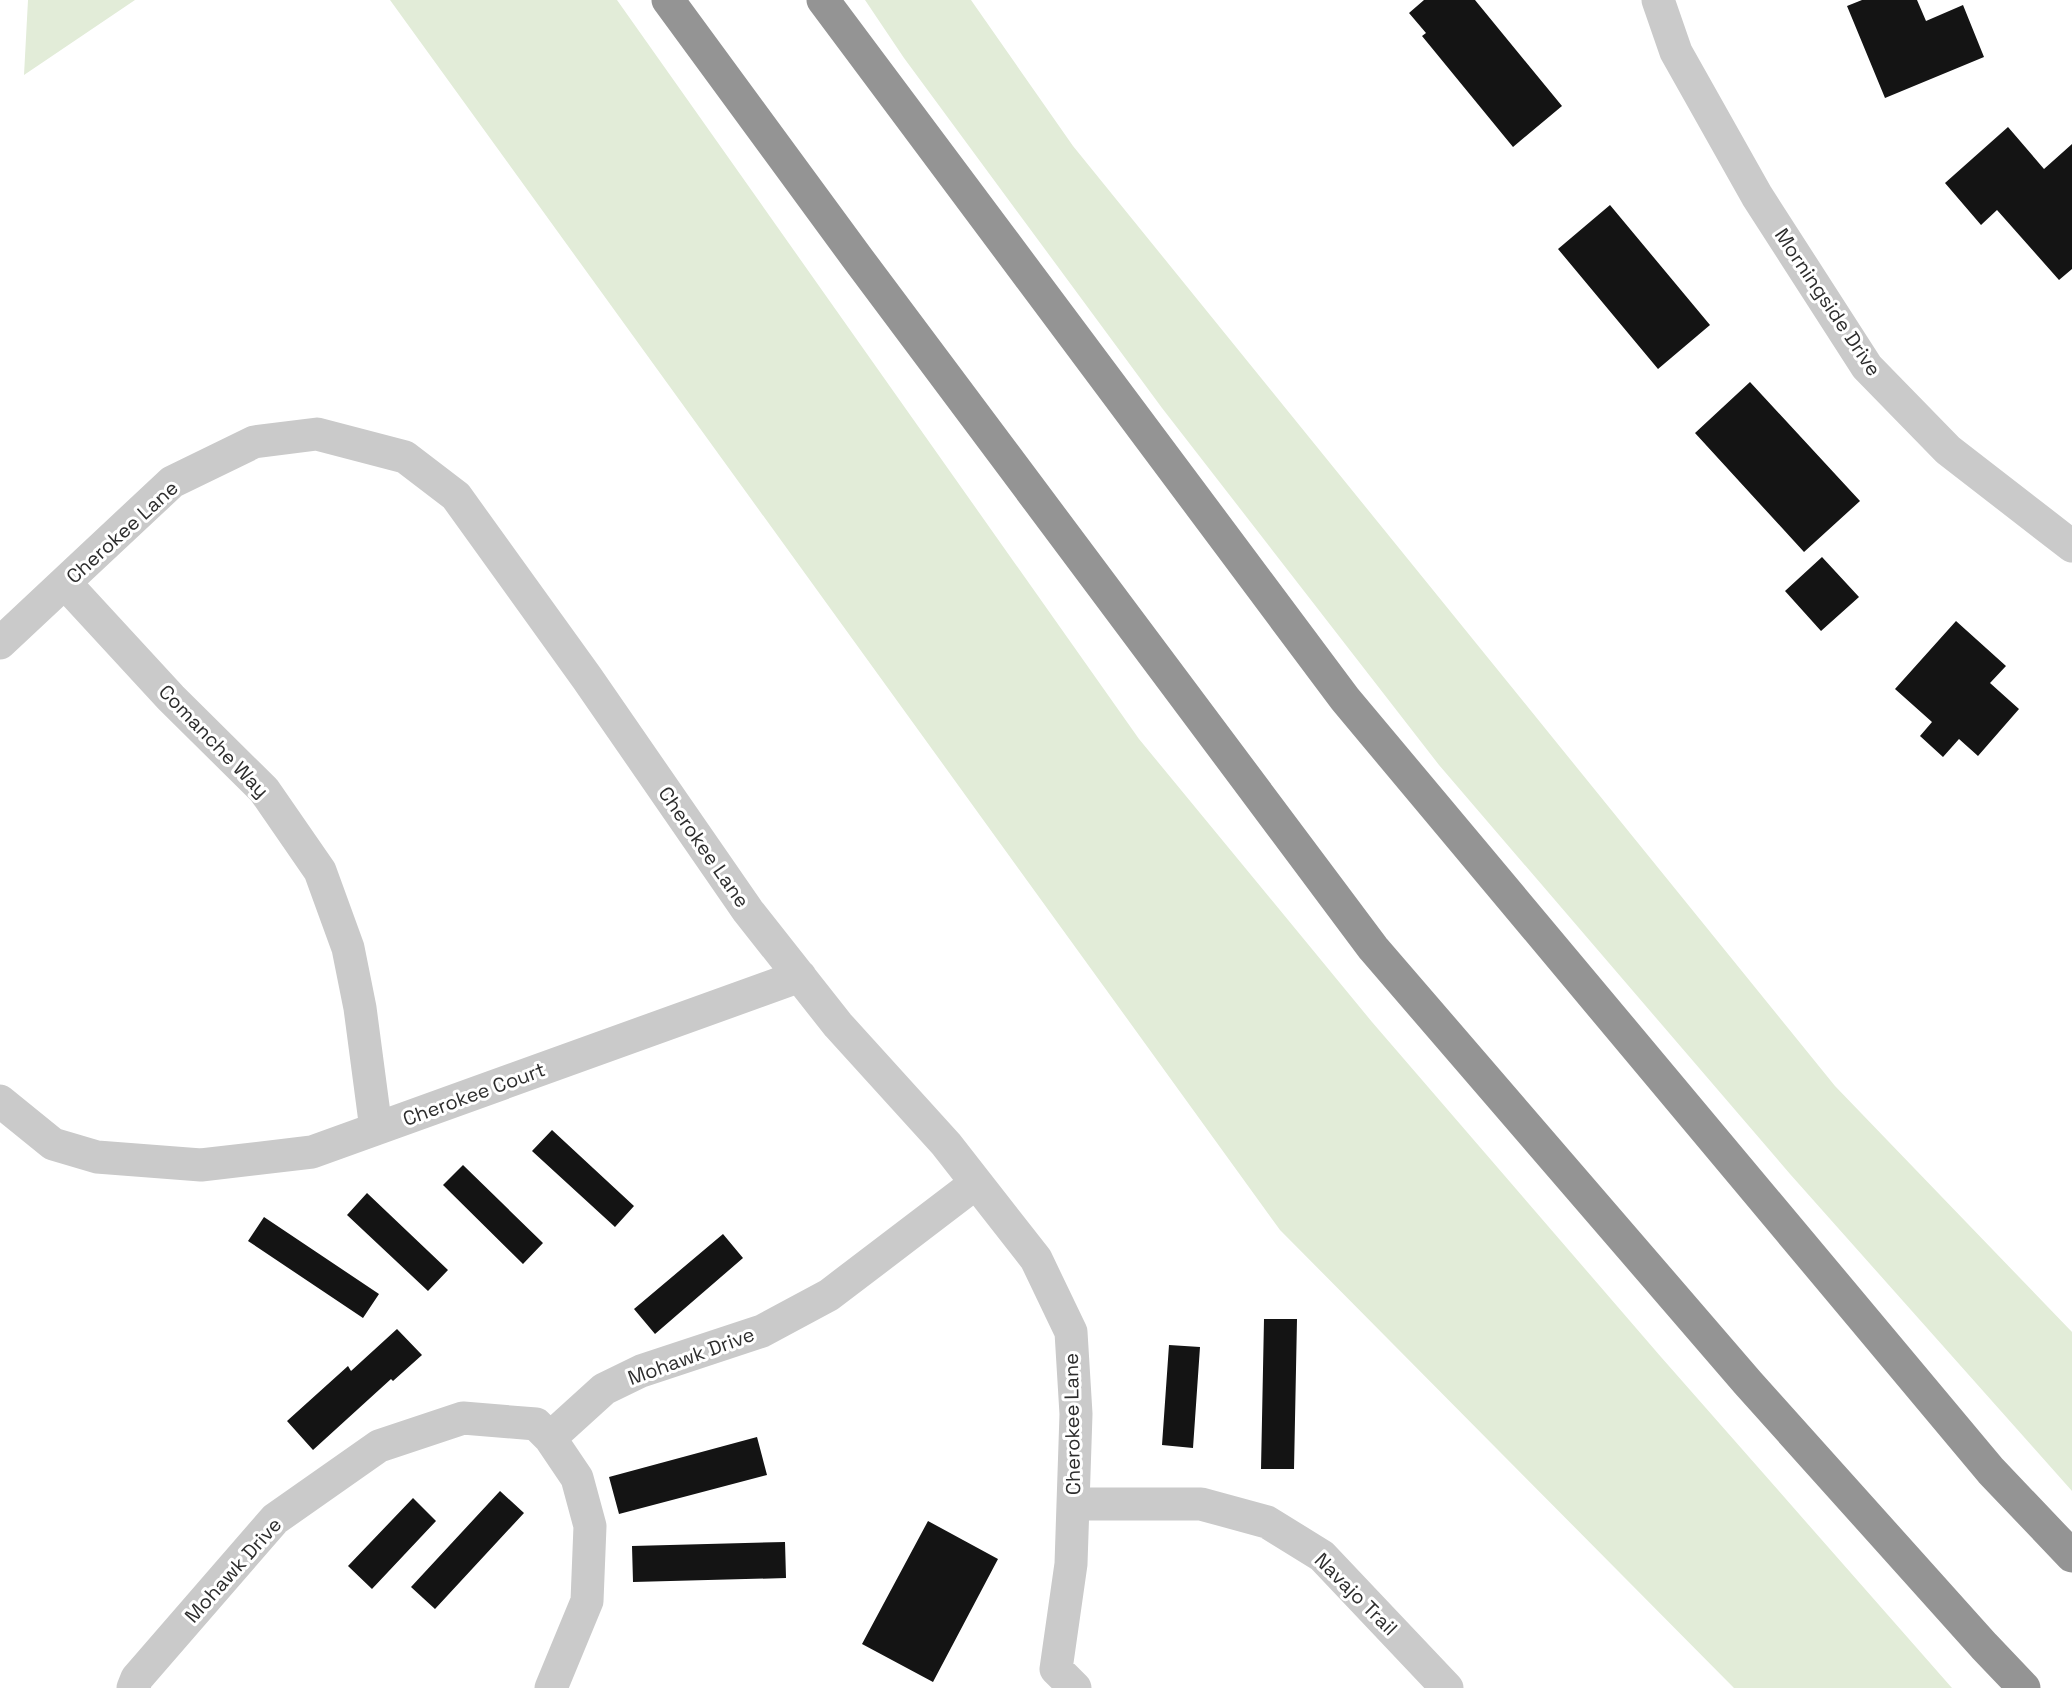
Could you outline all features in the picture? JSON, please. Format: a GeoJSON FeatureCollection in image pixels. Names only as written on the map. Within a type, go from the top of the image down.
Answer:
{"type":"FeatureCollection","features":[{"type":"Feature","properties":{"kind":"highway"},"geometry":{"type":"LineString","coordinates":[[668,0],[865,269],[1373,948],[1748,1383],[2024,1688]]}},
{"type":"Feature","properties":{"kind":"highway"},"geometry":{"type":"LineString","coordinates":[[823,0],[1345,699],[1991,1471],[2072,1556]]}},
{"type":"Feature","properties":{"kind":"street","name":"Morningside Drive"},"geometry":{"type":"LineString","coordinates":[[1658,0],[1676,52],[1757,196],[1867,367],[1948,450],[2072,546]]}},
{"type":"Feature","properties":{"kind":"street","name":"Cherokee Lane"},"geometry":{"type":"LineString","coordinates":[[0,643],[172,482],[254,442],[317,434],[405,457],[456,496],[587,678],[748,911],[838,1025],[946,1144],[1036,1259],[1071,1332],[1076,1414],[1071,1564],[1056,1682]]}},
{"type":"Feature","properties":{"kind":"street","name":"Comanche Way"},"geometry":{"type":"LineString","coordinates":[[65,583],[171,698],[264,790],[320,871],[348,948],[360,1008],[376,1129]]}},
{"type":"Feature","properties":{"kind":"street","name":"Cherokee Court"},"geometry":{"type":"LineString","coordinates":[[0,1101],[53,1144],[97,1157],[201,1165],[312,1152],[800,976]]}},
{"type":"Feature","properties":{"kind":"street","name":"Mohawk Drive"},"geometry":{"type":"LineString","coordinates":[[133,1688],[137,1678],[275,1519],[379,1446],[463,1418],[536,1424],[550,1438],[604,1389],[641,1371],[762,1331],[829,1294],[976,1183]]}},
{"type":"Feature","properties":{"kind":"street"},"geometry":{"type":"LineString","coordinates":[[550,1438],[577,1478],[590,1526],[587,1601],[550,1688]]}},
{"type":"Feature","properties":{"kind":"street","name":"Navajo Trail"},"geometry":{"type":"LineString","coordinates":[[1073,1504],[1201,1503],[1267,1522],[1322,1556],[1447,1688]]}},
{"type":"Feature","properties":{"kind":"green space"},"geometry":{"type":"Polygon","coordinates":[[[28,0],[135,0],[24,75],[28,0]]]}},
{"type":"Feature","properties":{"kind":"green space"},"geometry":{"type":"Polygon","coordinates":[[[390,0],[617,0],[1139,739],[1372,1022],[1661,1357],[1952,1688],[1734,1688],[1280,1230],[390,0]]]}},
{"type":"Feature","properties":{"kind":"green space"},"geometry":{"type":"Polygon","coordinates":[[[865,0],[971,0],[1073,146],[1835,1086],[2072,1332],[2072,1491],[1790,1174],[1439,765],[1162,408],[904,58],[865,0]]]}},
{"type":"Feature","properties":{"kind":"building"},"geometry":{"type":"Polygon","coordinates":[[[1424,0],[1475,0],[1562,106],[1513,147],[1422,36],[1426,33],[1409,13],[1424,0]]]}},
{"type":"Feature","properties":{"kind":"building"},"geometry":{"type":"Polygon","coordinates":[[[1862,0],[1917,0],[1926,21],[1963,5],[1984,57],[1885,98],[1847,6],[1862,0]]]}},
{"type":"Feature","properties":{"kind":"building"},"geometry":{"type":"Polygon","coordinates":[[[2008,127],[2044,169],[2072,144],[2072,269],[2059,280],[1997,210],[1981,225],[1945,183],[2008,127]]]}},
{"type":"Feature","properties":{"kind":"building"},"geometry":{"type":"Polygon","coordinates":[[[1610,205],[1710,325],[1658,369],[1558,249],[1610,205]]]}},
{"type":"Feature","properties":{"kind":"building"},"geometry":{"type":"Polygon","coordinates":[[[1750,382],[1860,501],[1804,552],[1695,433],[1750,382]]]}},
{"type":"Feature","properties":{"kind":"building"},"geometry":{"type":"Polygon","coordinates":[[[1822,557],[1859,597],[1821,631],[1785,591],[1822,557]]]}},
{"type":"Feature","properties":{"kind":"building"},"geometry":{"type":"Polygon","coordinates":[[[1956,621],[2006,666],[1990,683],[2019,709],[1978,756],[1959,739],[1943,757],[1920,736],[1932,722],[1895,689],[1956,621]]]}},
{"type":"Feature","properties":{"kind":"building"},"geometry":{"type":"Polygon","coordinates":[[[552,1130],[634,1206],[615,1227],[532,1151],[552,1130]]]}},
{"type":"Feature","properties":{"kind":"building"},"geometry":{"type":"Polygon","coordinates":[[[463,1165],[543,1243],[523,1264],[443,1185],[463,1165]]]}},
{"type":"Feature","properties":{"kind":"building"},"geometry":{"type":"Polygon","coordinates":[[[367,1193],[448,1270],[428,1291],[347,1215],[367,1193]]]}},
{"type":"Feature","properties":{"kind":"building"},"geometry":{"type":"Polygon","coordinates":[[[264,1217],[379,1294],[363,1318],[248,1241],[264,1217]]]}},
{"type":"Feature","properties":{"kind":"building"},"geometry":{"type":"Polygon","coordinates":[[[723,1234],[743,1258],[655,1334],[634,1309],[723,1234]]]}},
{"type":"Feature","properties":{"kind":"building"},"geometry":{"type":"Polygon","coordinates":[[[1264,1319],[1297,1319],[1294,1469],[1261,1469],[1264,1319]]]}},
{"type":"Feature","properties":{"kind":"building"},"geometry":{"type":"Polygon","coordinates":[[[397,1329],[422,1355],[393,1381],[391,1379],[313,1450],[287,1421],[348,1366],[351,1371],[397,1329]]]}},
{"type":"Feature","properties":{"kind":"building"},"geometry":{"type":"Polygon","coordinates":[[[1169,1345],[1200,1347],[1193,1448],[1162,1445],[1169,1345]]]}},
{"type":"Feature","properties":{"kind":"building"},"geometry":{"type":"Polygon","coordinates":[[[757,1437],[767,1475],[619,1514],[609,1477],[757,1437]]]}},
{"type":"Feature","properties":{"kind":"building"},"geometry":{"type":"Polygon","coordinates":[[[500,1491],[524,1513],[435,1609],[411,1587],[500,1491]]]}},
{"type":"Feature","properties":{"kind":"building"},"geometry":{"type":"Polygon","coordinates":[[[413,1498],[436,1521],[372,1589],[348,1566],[413,1498]]]}},
{"type":"Feature","properties":{"kind":"building"},"geometry":{"type":"Polygon","coordinates":[[[928,1521],[998,1559],[933,1682],[862,1644],[928,1521]]]}},
{"type":"Feature","properties":{"kind":"building"},"geometry":{"type":"Polygon","coordinates":[[[785,1542],[786,1578],[633,1582],[632,1546],[785,1542]]]}}]}
